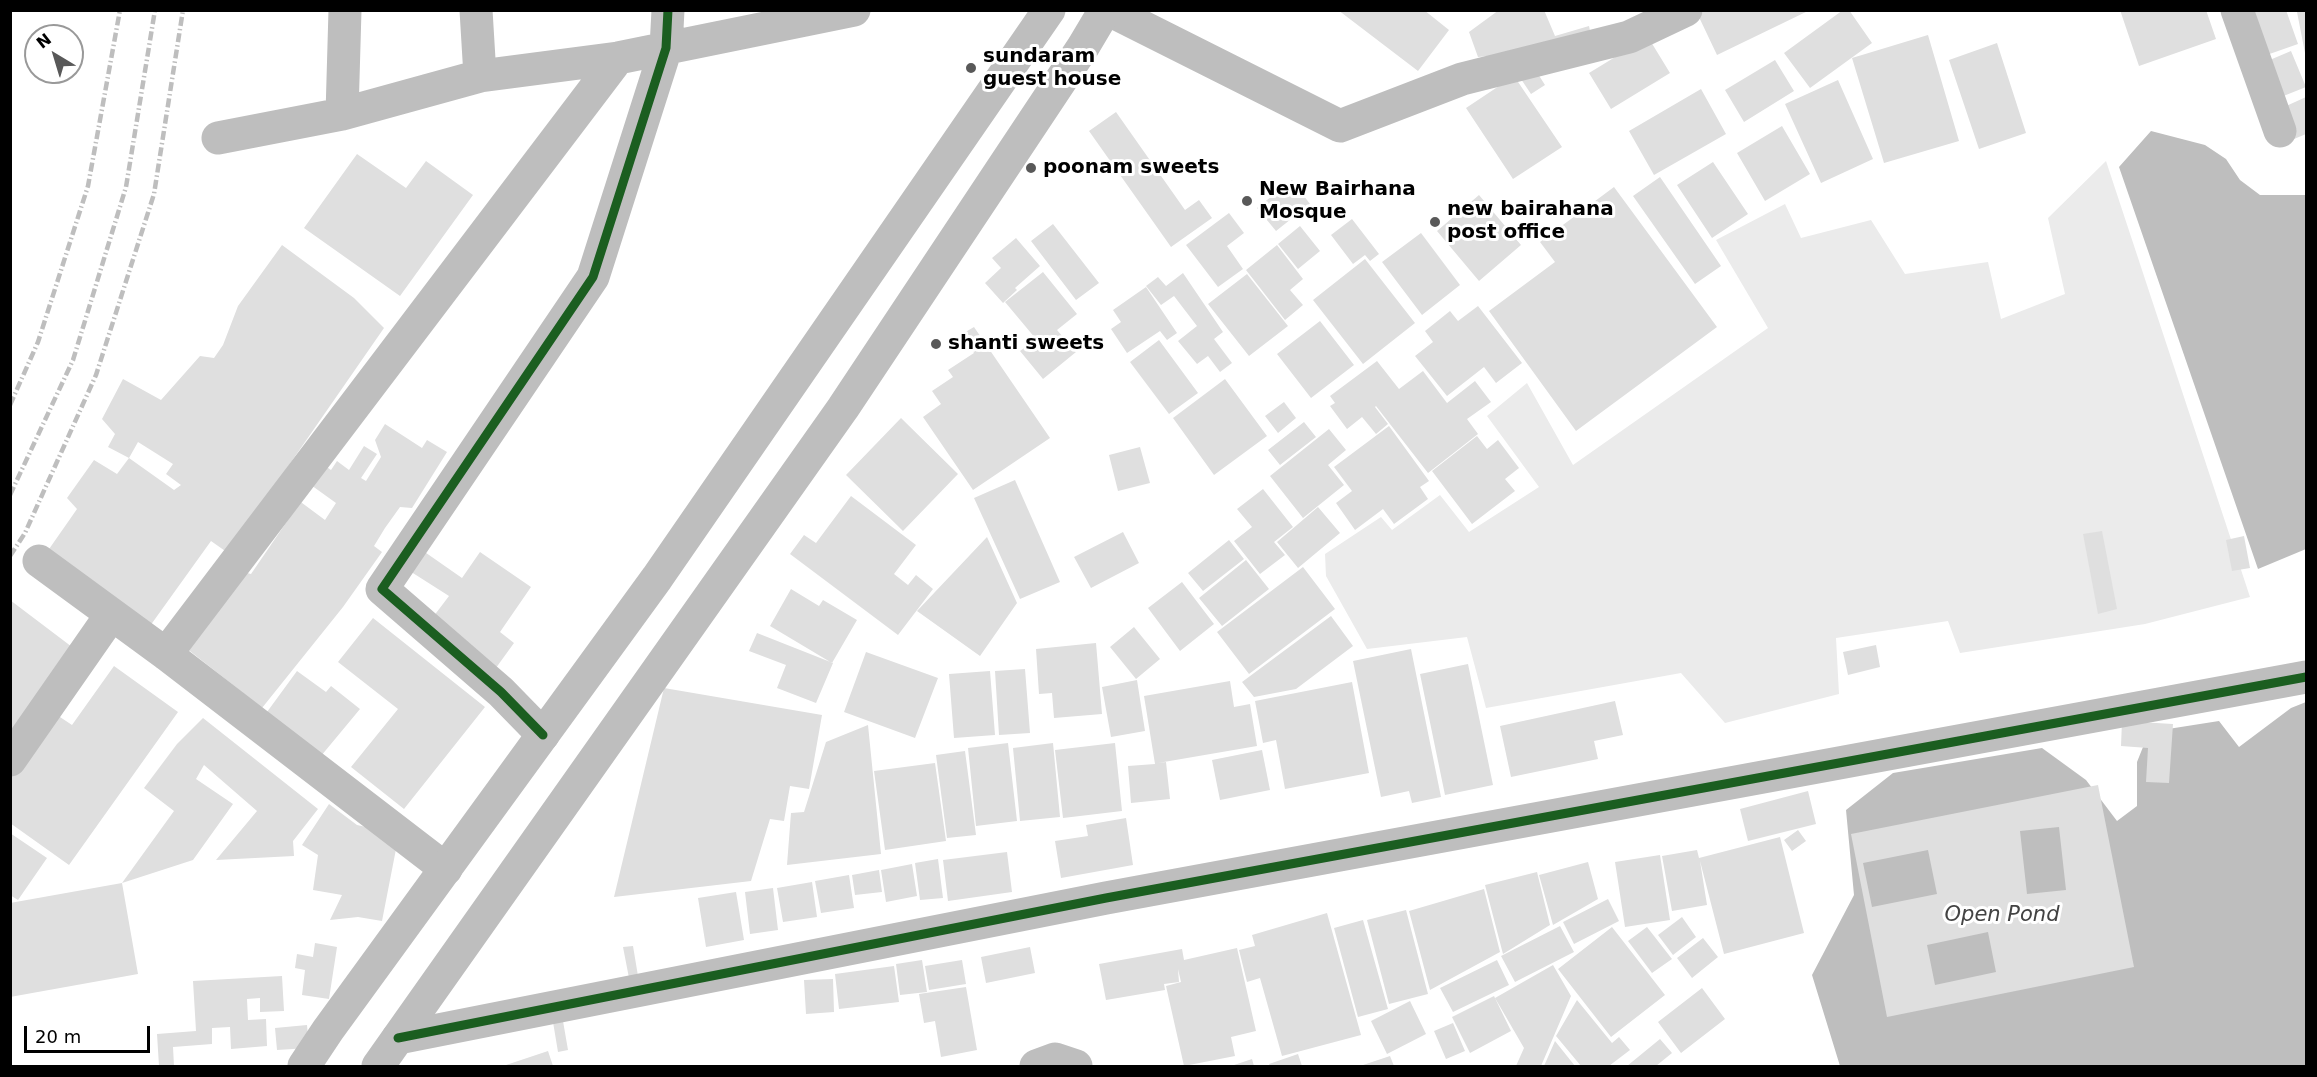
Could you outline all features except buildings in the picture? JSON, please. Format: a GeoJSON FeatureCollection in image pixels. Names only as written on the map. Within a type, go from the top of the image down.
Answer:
{"type":"FeatureCollection","features":[{"type":"Feature","properties":{"kind":"street"},"geometry":{"type":"LineString","coordinates":[[342,114],[345,10]]}},
{"type":"Feature","properties":{"kind":"street"},"geometry":{"type":"LineString","coordinates":[[476,10],[480,76]]}},
{"type":"Feature","properties":{"kind":"street"},"geometry":{"type":"LineString","coordinates":[[543,735],[501,692],[382,590],[593,277],[666,48],[668,10]]}},
{"type":"Feature","properties":{"kind":"street"},"geometry":{"type":"LineString","coordinates":[[219,138],[342,114],[480,76],[618,58],[854,10]]}},
{"type":"Feature","properties":{"kind":"street"},"geometry":{"type":"LineString","coordinates":[[378,1066],[843,408],[1107,10],[1340,126],[1462,79],[1629,37],[1686,10]]}},
{"type":"Feature","properties":{"kind":"street"},"geometry":{"type":"LineString","coordinates":[[2237,10],[2280,131]]}},
{"type":"Feature","properties":{"kind":"street"},"geometry":{"type":"LineString","coordinates":[[304,1066],[657,578],[1037,15]]}},
{"type":"Feature","properties":{"kind":"street"},"geometry":{"type":"LineString","coordinates":[[166,654],[618,58]]}},
{"type":"Feature","properties":{"kind":"street"},"geometry":{"type":"LineString","coordinates":[[39,561],[166,654],[446,869]]}},
{"type":"Feature","properties":{"kind":"street"},"geometry":{"type":"LineString","coordinates":[[10,760],[111,615]]}},
{"type":"Feature","properties":{"kind":"street"},"geometry":{"type":"LineString","coordinates":[[398,1038],[1118,896],[2307,676]]}},
{"type":"Feature","properties":{"kind":"street"},"geometry":{"type":"LineString","coordinates":[[1036,1066],[1055,1059],[1076,1066]]}},
{"type":"Feature","properties":{"kind":"shaded area"},"geometry":{"type":"Polygon","coordinates":[[[2106,161],[2250,597],[2145,624],[1960,653],[1948,621],[1836,638],[1839,694],[1725,723],[1681,673],[1486,708],[1467,637],[1367,649],[1326,576],[1325,554],[1381,517],[1392,530],[1440,495],[1469,532],[1539,487],[1487,416],[1527,383],[1573,465],[1768,328],[1716,240],[1785,204],[1801,238],[1871,220],[1905,274],[1988,262],[2001,319],[2065,294],[2048,218],[2106,161]]]}},
{"type":"Feature","properties":{"kind":"water"},"geometry":{"type":"Polygon","coordinates":[[[2151,131],[2205,145],[2226,159],[2240,180],[2260,195],[2306,195],[2306,549],[2258,569],[2119,167],[2151,131]]]}},
{"type":"Feature","properties":{"kind":"water","name":"Open Pond"},"geometry":{"type":"Polygon","coordinates":[[[2306,702],[2306,1066],[1840,1066],[1812,975],[1854,895],[1846,810],[1893,773],[2042,748],[2086,780],[2117,821],[2137,806],[2137,762],[2149,732],[2219,721],[2239,747],[2291,708],[2306,702]]]}},
{"type":"Feature","properties":{"kind":"railway"},"geometry":{"type":"LineString","coordinates":[[10,405],[38,342],[88,186],[120,10]]}},
{"type":"Feature","properties":{"kind":"railway"},"geometry":{"type":"LineString","coordinates":[[10,495],[73,360],[126,187],[155,10]]}},
{"type":"Feature","properties":{"kind":"railway"},"geometry":{"type":"LineString","coordinates":[[10,556],[25,533],[96,375],[154,194],[183,10]]}},
{"type":"Feature","properties":{"kind":"cycle path"},"geometry":{"type":"LineString","coordinates":[[543,735],[501,692],[382,589],[593,277],[666,48],[668,10]]}},
{"type":"Feature","properties":{"kind":"cycle path"},"geometry":{"type":"LineString","coordinates":[[398,1038],[1106,898],[2306,677]]}},
{"type":"Feature","properties":{"kind":"place","name":"sundaram guest house"},"geometry":{"type":"Point","coordinates":[971,68]}},
{"type":"Feature","properties":{"kind":"place","name":"poonam sweets"},"geometry":{"type":"Point","coordinates":[1031,168]}},
{"type":"Feature","properties":{"kind":"place","name":"New Bairhana Mosque"},"geometry":{"type":"Point","coordinates":[1247,201]}},
{"type":"Feature","properties":{"kind":"place","name":"new bairahana post office"},"geometry":{"type":"Point","coordinates":[1435,222]}},
{"type":"Feature","properties":{"kind":"place","name":"shanti sweets"},"geometry":{"type":"Point","coordinates":[936,344]}}]}
